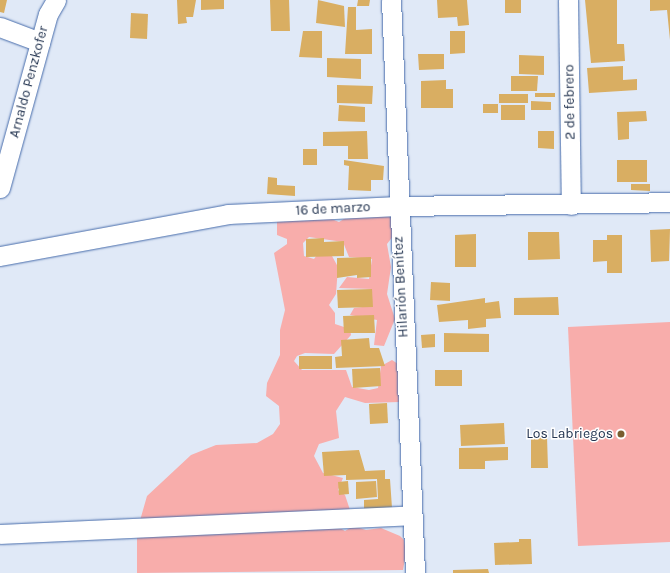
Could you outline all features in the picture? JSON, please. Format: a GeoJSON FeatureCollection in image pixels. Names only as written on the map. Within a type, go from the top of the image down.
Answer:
{"type":"FeatureCollection","features":[{"type":"Feature","properties":{"kind":"street","name":"Arnaldo Penzkofer"},"geometry":{"type":"LineString","coordinates":[[0,188],[48,14],[56,0]]}},
{"type":"Feature","properties":{"kind":"street","name":"Hilarión Benítez"},"geometry":{"type":"LineString","coordinates":[[391,0],[398,206],[415,573]]}},
{"type":"Feature","properties":{"kind":"street","name":"2 de febrero"},"geometry":{"type":"LineString","coordinates":[[568,0],[571,205]]}},
{"type":"Feature","properties":{"kind":"street"},"geometry":{"type":"LineString","coordinates":[[0,27],[40,42]]}},
{"type":"Feature","properties":{"kind":"street","name":"16 de marzo"},"geometry":{"type":"LineString","coordinates":[[0,256],[228,214],[398,206],[571,205],[670,202]]}},
{"type":"Feature","properties":{"kind":"street"},"geometry":{"type":"LineString","coordinates":[[0,534],[412,515]]}},
{"type":"Feature","properties":{"kind":"shaded area"},"geometry":{"type":"Polygon","coordinates":[[[392,214],[394,235],[387,244],[391,267],[387,294],[395,319],[384,346],[374,345],[377,320],[350,315],[354,308],[371,306],[372,289],[339,288],[347,277],[369,279],[372,259],[349,257],[343,242],[309,237],[303,243],[304,256],[314,259],[317,255],[332,256],[338,267],[336,294],[329,305],[335,313],[335,324],[350,329],[351,335],[334,354],[305,353],[297,356],[294,361],[302,370],[346,370],[352,387],[369,390],[378,388],[381,366],[392,360],[398,364],[399,402],[365,403],[345,397],[336,411],[339,438],[319,444],[314,456],[323,473],[343,478],[338,490],[345,495],[350,510],[340,528],[345,531],[353,526],[366,530],[381,528],[400,536],[404,540],[406,553],[403,570],[137,573],[137,531],[147,496],[191,455],[216,445],[257,443],[273,434],[280,424],[279,406],[266,396],[267,383],[280,355],[280,330],[285,310],[274,253],[287,244],[287,239],[277,235],[277,221],[329,218],[339,222],[347,217],[392,214]]]}},
{"type":"Feature","properties":{"kind":"shaded area","name":"Los Labriegos"},"geometry":{"type":"Polygon","coordinates":[[[670,322],[670,542],[578,546],[568,327],[670,322]]]}},
{"type":"Feature","properties":{"kind":"building"},"geometry":{"type":"Polygon","coordinates":[[[0,0],[7,0],[4,13],[0,12],[0,0]]]}},
{"type":"Feature","properties":{"kind":"building"},"geometry":{"type":"Polygon","coordinates":[[[177,0],[196,0],[193,17],[186,17],[187,23],[178,24],[177,0]]]}},
{"type":"Feature","properties":{"kind":"building"},"geometry":{"type":"Polygon","coordinates":[[[201,0],[224,0],[224,9],[201,10],[201,0]]]}},
{"type":"Feature","properties":{"kind":"building"},"geometry":{"type":"Polygon","coordinates":[[[270,0],[289,0],[290,31],[271,31],[270,0]]]}},
{"type":"Feature","properties":{"kind":"building"},"geometry":{"type":"Polygon","coordinates":[[[318,0],[344,6],[345,27],[316,23],[318,0]]]}},
{"type":"Feature","properties":{"kind":"building"},"geometry":{"type":"Polygon","coordinates":[[[358,0],[370,0],[369,6],[357,6],[358,0]]]}},
{"type":"Feature","properties":{"kind":"building"},"geometry":{"type":"Polygon","coordinates":[[[437,0],[467,0],[469,25],[458,26],[457,17],[438,18],[437,0]]]}},
{"type":"Feature","properties":{"kind":"building"},"geometry":{"type":"Polygon","coordinates":[[[505,0],[521,0],[521,13],[505,13],[505,0]]]}},
{"type":"Feature","properties":{"kind":"building"},"geometry":{"type":"Polygon","coordinates":[[[585,0],[617,0],[617,44],[624,44],[625,61],[591,63],[585,0]]]}},
{"type":"Feature","properties":{"kind":"building"},"geometry":{"type":"Polygon","coordinates":[[[650,0],[670,0],[670,40],[667,10],[650,11],[650,0]]]}},
{"type":"Feature","properties":{"kind":"building"},"geometry":{"type":"Polygon","coordinates":[[[348,7],[356,7],[356,30],[372,29],[372,54],[345,54],[348,7]]]}},
{"type":"Feature","properties":{"kind":"building"},"geometry":{"type":"Polygon","coordinates":[[[131,13],[148,14],[147,39],[130,38],[131,13]]]}},
{"type":"Feature","properties":{"kind":"building"},"geometry":{"type":"Polygon","coordinates":[[[303,31],[322,31],[322,58],[299,57],[303,31]]]}},
{"type":"Feature","properties":{"kind":"building"},"geometry":{"type":"Polygon","coordinates":[[[450,31],[465,31],[465,53],[450,54],[450,31]]]}},
{"type":"Feature","properties":{"kind":"building"},"geometry":{"type":"Polygon","coordinates":[[[418,54],[444,54],[444,69],[419,70],[418,54]]]}},
{"type":"Feature","properties":{"kind":"building"},"geometry":{"type":"Polygon","coordinates":[[[519,55],[544,56],[544,75],[519,74],[519,55]]]}},
{"type":"Feature","properties":{"kind":"building"},"geometry":{"type":"Polygon","coordinates":[[[327,58],[361,59],[361,79],[327,77],[327,58]]]}},
{"type":"Feature","properties":{"kind":"building"},"geometry":{"type":"Polygon","coordinates":[[[623,66],[623,80],[637,79],[637,90],[589,93],[587,68],[623,66]]]}},
{"type":"Feature","properties":{"kind":"building"},"geometry":{"type":"Polygon","coordinates":[[[511,76],[538,76],[537,91],[511,91],[511,76]]]}},
{"type":"Feature","properties":{"kind":"building"},"geometry":{"type":"Polygon","coordinates":[[[446,80],[446,89],[453,89],[453,108],[421,108],[421,81],[446,80]]]}},
{"type":"Feature","properties":{"kind":"building"},"geometry":{"type":"Polygon","coordinates":[[[337,85],[373,86],[372,104],[337,103],[337,85]]]}},
{"type":"Feature","properties":{"kind":"building"},"geometry":{"type":"Polygon","coordinates":[[[535,93],[555,93],[555,97],[535,97],[535,93]]]}},
{"type":"Feature","properties":{"kind":"building"},"geometry":{"type":"Polygon","coordinates":[[[499,94],[528,94],[528,103],[499,103],[499,94]]]}},
{"type":"Feature","properties":{"kind":"building"},"geometry":{"type":"Polygon","coordinates":[[[531,101],[551,102],[551,110],[531,110],[531,101]]]}},
{"type":"Feature","properties":{"kind":"building"},"geometry":{"type":"Polygon","coordinates":[[[483,104],[498,104],[498,113],[483,113],[483,104]]]}},
{"type":"Feature","properties":{"kind":"building"},"geometry":{"type":"Polygon","coordinates":[[[339,105],[365,107],[365,122],[338,121],[339,105]]]}},
{"type":"Feature","properties":{"kind":"building"},"geometry":{"type":"Polygon","coordinates":[[[501,105],[525,105],[525,120],[501,120],[501,105]]]}},
{"type":"Feature","properties":{"kind":"building"},"geometry":{"type":"Polygon","coordinates":[[[646,111],[647,121],[629,122],[629,139],[618,140],[617,112],[646,111]]]}},
{"type":"Feature","properties":{"kind":"building"},"geometry":{"type":"Polygon","coordinates":[[[367,131],[368,159],[348,159],[348,146],[323,146],[323,132],[367,131]]]}},
{"type":"Feature","properties":{"kind":"building"},"geometry":{"type":"Polygon","coordinates":[[[538,131],[554,131],[554,149],[538,148],[538,131]]]}},
{"type":"Feature","properties":{"kind":"building"},"geometry":{"type":"Polygon","coordinates":[[[303,149],[317,149],[317,165],[303,165],[303,149]]]}},
{"type":"Feature","properties":{"kind":"building"},"geometry":{"type":"Polygon","coordinates":[[[344,160],[384,166],[383,180],[371,180],[371,191],[348,190],[349,166],[344,165],[344,160]]]}},
{"type":"Feature","properties":{"kind":"building"},"geometry":{"type":"Polygon","coordinates":[[[617,160],[647,160],[647,182],[617,182],[617,160]]]}},
{"type":"Feature","properties":{"kind":"building"},"geometry":{"type":"Polygon","coordinates":[[[268,177],[277,178],[277,185],[295,186],[295,196],[267,194],[268,177]]]}},
{"type":"Feature","properties":{"kind":"building"},"geometry":{"type":"Polygon","coordinates":[[[631,184],[650,184],[650,191],[631,190],[631,184]]]}},
{"type":"Feature","properties":{"kind":"building"},"geometry":{"type":"Polygon","coordinates":[[[670,229],[669,261],[651,262],[650,230],[670,229]]]}},
{"type":"Feature","properties":{"kind":"building"},"geometry":{"type":"Polygon","coordinates":[[[528,232],[559,232],[560,259],[528,260],[528,232]]]}},
{"type":"Feature","properties":{"kind":"building"},"geometry":{"type":"Polygon","coordinates":[[[476,234],[476,267],[455,267],[455,235],[476,234]]]}},
{"type":"Feature","properties":{"kind":"building"},"geometry":{"type":"Polygon","coordinates":[[[607,235],[622,235],[622,273],[607,273],[607,261],[593,262],[593,240],[607,240],[607,235]]]}},
{"type":"Feature","properties":{"kind":"building"},"geometry":{"type":"Polygon","coordinates":[[[324,238],[324,242],[344,241],[344,256],[306,257],[306,239],[324,238]]]}},
{"type":"Feature","properties":{"kind":"building"},"geometry":{"type":"Polygon","coordinates":[[[371,257],[371,277],[357,278],[357,275],[337,278],[337,258],[371,257]]]}},
{"type":"Feature","properties":{"kind":"building"},"geometry":{"type":"Polygon","coordinates":[[[431,282],[450,283],[450,301],[430,300],[431,282]]]}},
{"type":"Feature","properties":{"kind":"building"},"geometry":{"type":"Polygon","coordinates":[[[372,289],[373,307],[338,308],[337,290],[372,289]]]}},
{"type":"Feature","properties":{"kind":"building"},"geometry":{"type":"Polygon","coordinates":[[[558,297],[559,315],[514,315],[514,298],[558,297]]]}},
{"type":"Feature","properties":{"kind":"building"},"geometry":{"type":"Polygon","coordinates":[[[485,298],[485,303],[499,301],[501,318],[486,319],[486,327],[468,329],[468,320],[439,322],[437,305],[485,298]]]}},
{"type":"Feature","properties":{"kind":"building"},"geometry":{"type":"Polygon","coordinates":[[[374,315],[375,333],[344,333],[343,316],[374,315]]]}},
{"type":"Feature","properties":{"kind":"building"},"geometry":{"type":"Polygon","coordinates":[[[444,333],[489,334],[489,352],[444,352],[444,333]]]}},
{"type":"Feature","properties":{"kind":"building"},"geometry":{"type":"Polygon","coordinates":[[[435,334],[435,347],[422,348],[421,335],[435,334]]]}},
{"type":"Feature","properties":{"kind":"building"},"geometry":{"type":"Polygon","coordinates":[[[369,338],[370,348],[379,348],[385,366],[336,368],[335,357],[342,356],[341,340],[369,338]]]}},
{"type":"Feature","properties":{"kind":"building"},"geometry":{"type":"Polygon","coordinates":[[[299,356],[332,356],[332,369],[299,369],[299,356]]]}},
{"type":"Feature","properties":{"kind":"building"},"geometry":{"type":"Polygon","coordinates":[[[380,368],[381,386],[353,388],[352,369],[380,368]]]}},
{"type":"Feature","properties":{"kind":"building"},"geometry":{"type":"Polygon","coordinates":[[[435,370],[462,370],[462,386],[435,386],[435,370]]]}},
{"type":"Feature","properties":{"kind":"building"},"geometry":{"type":"Polygon","coordinates":[[[387,403],[388,423],[370,424],[369,404],[387,403]]]}},
{"type":"Feature","properties":{"kind":"building"},"geometry":{"type":"Polygon","coordinates":[[[504,423],[505,444],[461,446],[460,425],[504,423]]]}},
{"type":"Feature","properties":{"kind":"building"},"geometry":{"type":"Polygon","coordinates":[[[531,437],[547,437],[548,468],[531,468],[531,437]]]}},
{"type":"Feature","properties":{"kind":"building"},"geometry":{"type":"Polygon","coordinates":[[[508,447],[508,460],[485,461],[485,469],[459,469],[459,448],[508,447]]]}},
{"type":"Feature","properties":{"kind":"building"},"geometry":{"type":"Polygon","coordinates":[[[359,450],[365,471],[385,470],[385,479],[390,479],[392,508],[364,510],[364,500],[378,499],[377,479],[346,480],[346,475],[324,476],[322,452],[359,450]]]}},
{"type":"Feature","properties":{"kind":"building"},"geometry":{"type":"Polygon","coordinates":[[[348,481],[349,494],[339,495],[338,482],[348,481]]]}},
{"type":"Feature","properties":{"kind":"building"},"geometry":{"type":"Polygon","coordinates":[[[376,481],[377,497],[356,499],[356,482],[376,481]]]}},
{"type":"Feature","properties":{"kind":"building"},"geometry":{"type":"Polygon","coordinates":[[[519,539],[531,539],[532,564],[495,565],[494,543],[519,542],[519,539]]]}},
{"type":"Feature","properties":{"kind":"building"},"geometry":{"type":"Polygon","coordinates":[[[488,569],[489,573],[453,573],[453,570],[488,569]]]}},
{"type":"Feature","properties":{"kind":"place","name":"Los Labriegos"},"geometry":{"type":"Point","coordinates":[621,434]}}]}
